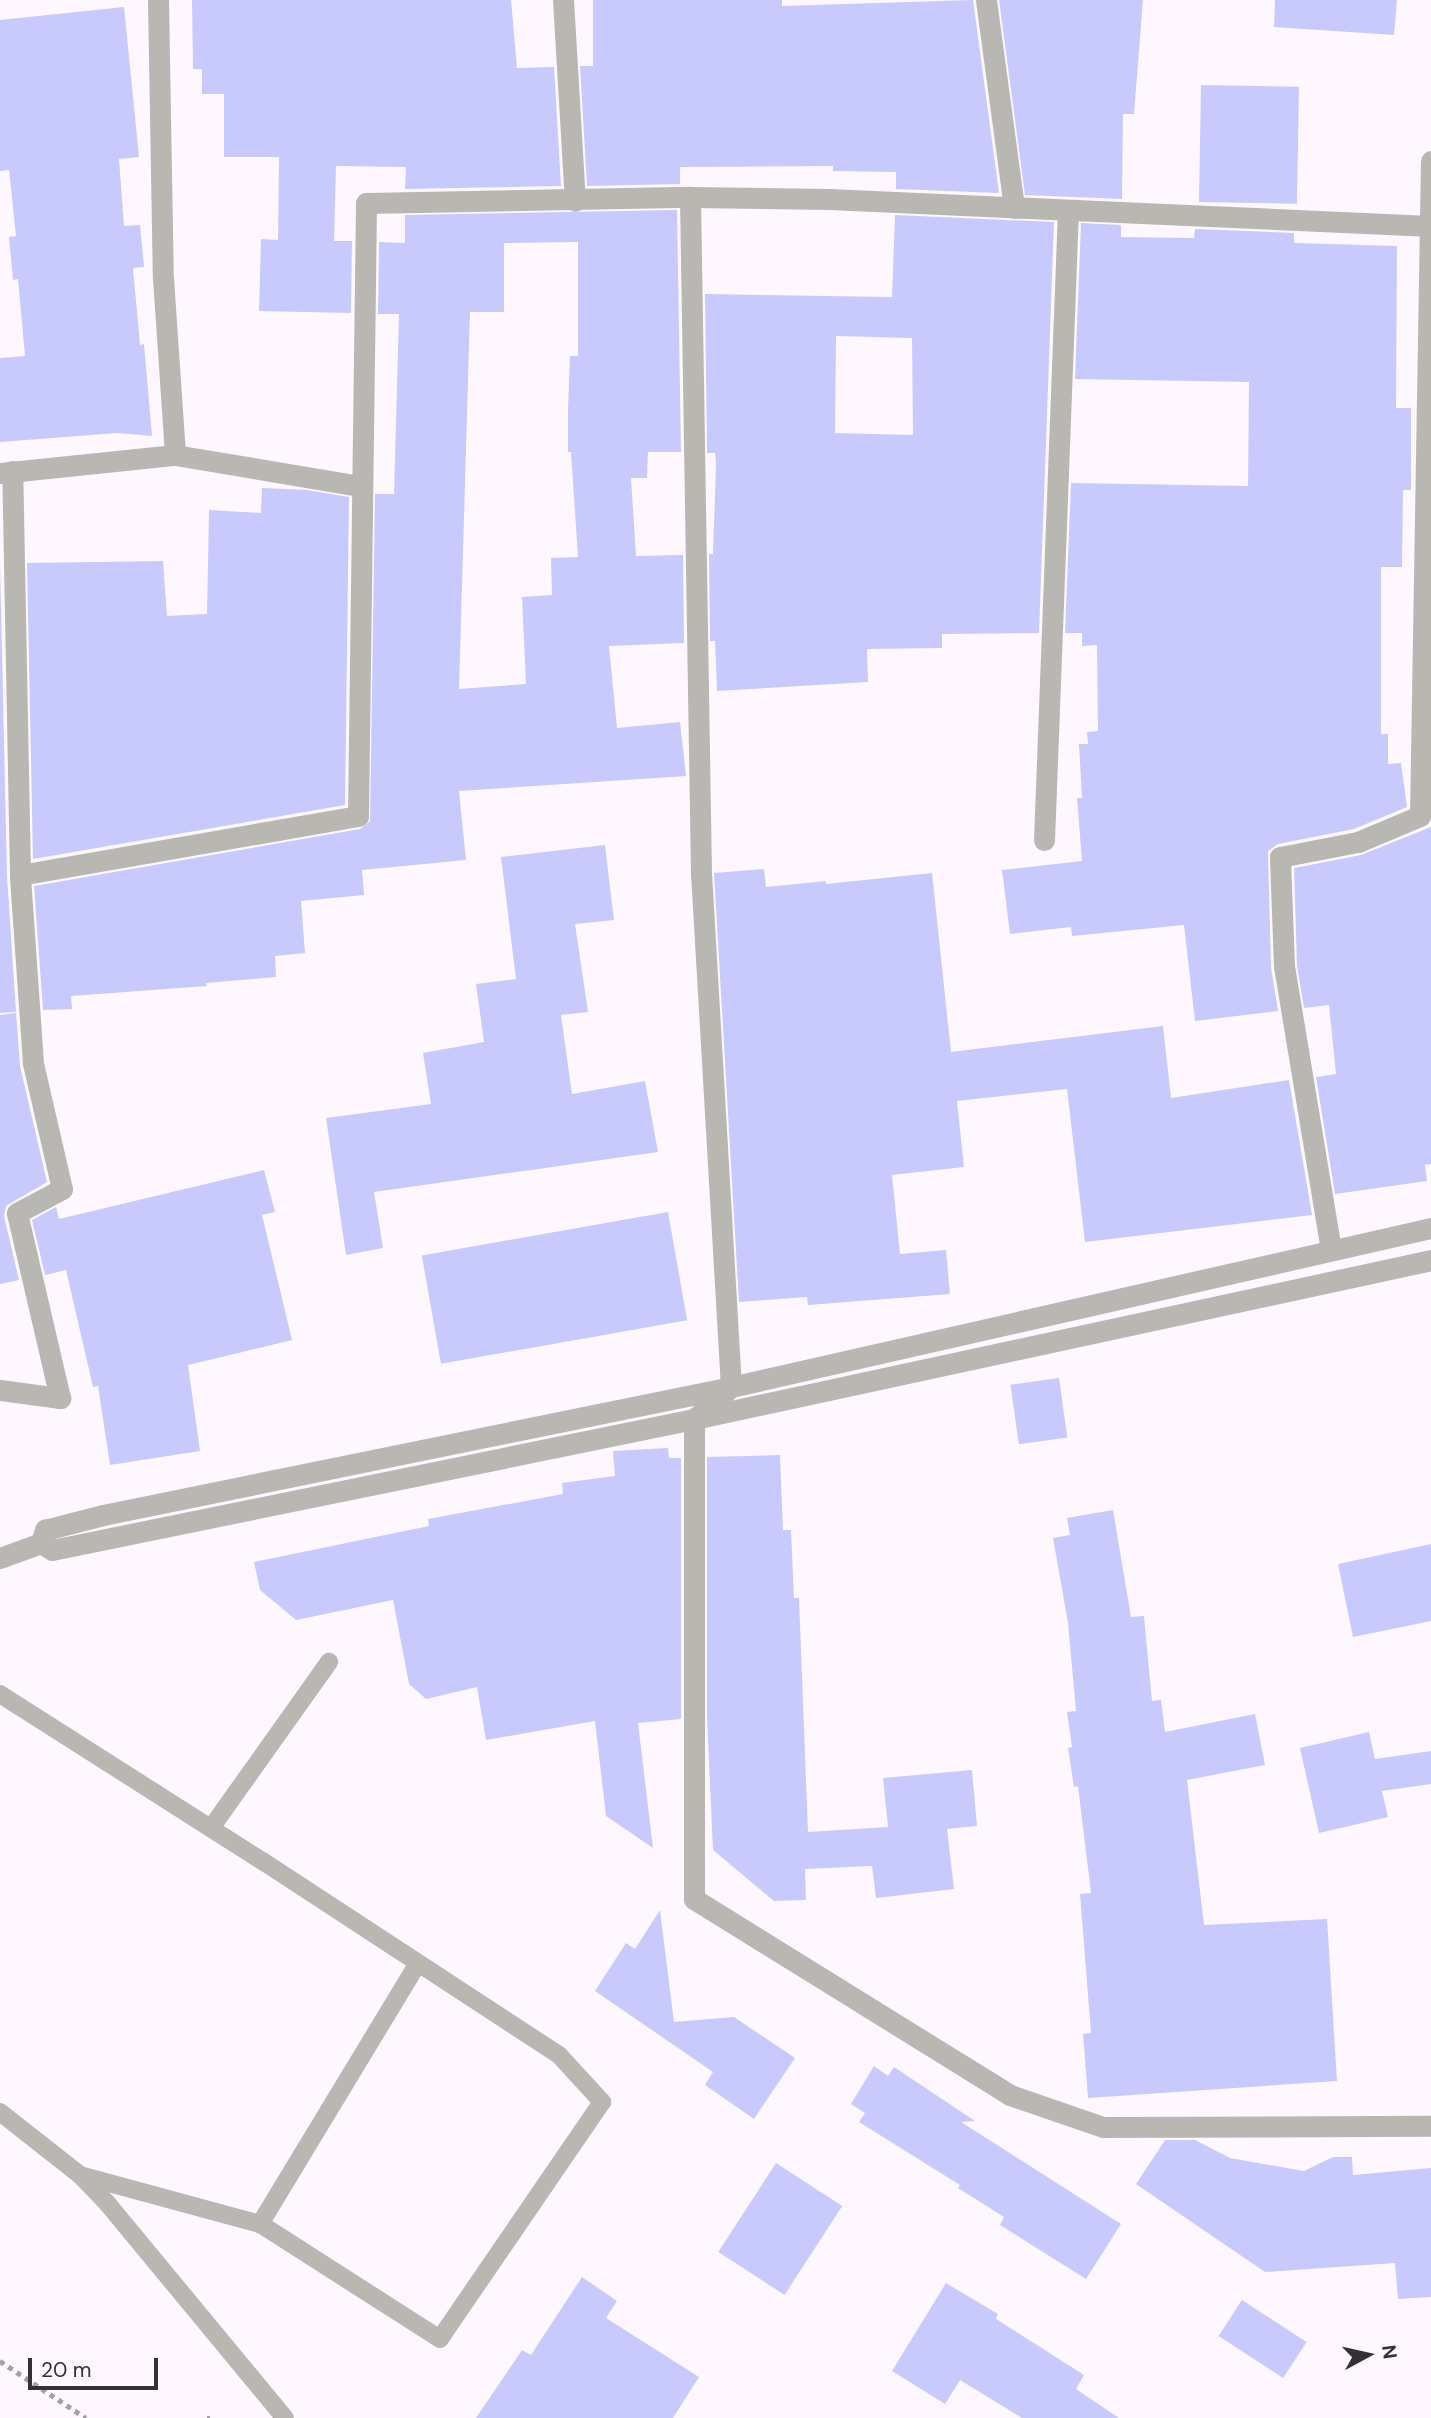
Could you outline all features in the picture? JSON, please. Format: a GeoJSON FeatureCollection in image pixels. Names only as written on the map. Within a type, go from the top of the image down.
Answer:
{"type":"FeatureCollection","features":[{"type":"Feature","properties":{"kind":"street"},"geometry":{"type":"LineString","coordinates":[[158,0],[163,278],[176,455]]}},
{"type":"Feature","properties":{"kind":"street"},"geometry":{"type":"LineString","coordinates":[[563,0],[575,201]]}},
{"type":"Feature","properties":{"kind":"street"},"geometry":{"type":"LineString","coordinates":[[986,0],[1014,208]]}},
{"type":"Feature","properties":{"kind":"street"},"geometry":{"type":"LineString","coordinates":[[1331,1250],[1284,967],[1280,857],[1357,842],[1420,816],[1431,161]]}},
{"type":"Feature","properties":{"kind":"street"},"geometry":{"type":"LineString","coordinates":[[690,197],[701,873],[731,1387]]}},
{"type":"Feature","properties":{"kind":"street"},"geometry":{"type":"LineString","coordinates":[[20,875],[358,816],[360,486],[366,203],[690,197],[1430,226]]}},
{"type":"Feature","properties":{"kind":"street"},"geometry":{"type":"LineString","coordinates":[[1044,840],[1068,210]]}},
{"type":"Feature","properties":{"kind":"street"},"geometry":{"type":"LineString","coordinates":[[0,1390],[60,1398],[17,1213],[62,1189],[33,1063],[20,875],[6,472],[176,455],[360,486]]}},
{"type":"Feature","properties":{"kind":"street"},"geometry":{"type":"LineString","coordinates":[[41,1543],[45,1530],[103,1515],[731,1387],[1431,1228]]}},
{"type":"Feature","properties":{"kind":"street"},"geometry":{"type":"LineString","coordinates":[[41,1543],[52,1550],[694,1419],[1431,1260]]}},
{"type":"Feature","properties":{"kind":"street"},"geometry":{"type":"LineString","coordinates":[[731,1387],[694,1419],[694,1899],[1010,2095],[1103,2127],[1431,2126]]}},
{"type":"Feature","properties":{"kind":"street"},"geometry":{"type":"LineString","coordinates":[[0,1558],[41,1543]]}},
{"type":"Feature","properties":{"kind":"lane"},"geometry":{"type":"LineString","coordinates":[[211,1828],[329,1662]]}},
{"type":"Feature","properties":{"kind":"lane"},"geometry":{"type":"LineString","coordinates":[[0,1694],[559,2055],[602,2102],[440,2339],[260,2224],[80,2175]]}},
{"type":"Feature","properties":{"kind":"lane"},"geometry":{"type":"LineString","coordinates":[[260,2224],[418,1963]]}},
{"type":"Feature","properties":{"kind":"lane"},"geometry":{"type":"LineString","coordinates":[[0,2112],[80,2175],[107,2203],[285,2418]]}},
{"type":"Feature","properties":{"kind":"path"},"geometry":{"type":"LineString","coordinates":[[0,2361],[86,2418]]}},
{"type":"Feature","properties":{"kind":"building"},"geometry":{"type":"Polygon","coordinates":[[[192,0],[511,0],[517,68],[554,67],[561,186],[405,189],[406,167],[336,166],[334,241],[352,241],[351,313],[259,311],[261,239],[278,240],[279,157],[224,157],[224,94],[202,94],[202,69],[193,69],[192,0]]]}},
{"type":"Feature","properties":{"kind":"building"},"geometry":{"type":"Polygon","coordinates":[[[593,0],[782,0],[782,6],[973,0],[999,193],[896,189],[896,172],[833,171],[833,166],[680,167],[680,184],[587,186],[580,66],[593,66],[593,0]]]}},
{"type":"Feature","properties":{"kind":"building"},"geometry":{"type":"Polygon","coordinates":[[[999,0],[1143,0],[1134,114],[1123,114],[1122,199],[1025,195],[999,0]]]}},
{"type":"Feature","properties":{"kind":"building"},"geometry":{"type":"Polygon","coordinates":[[[1275,0],[1397,0],[1394,35],[1274,27],[1275,0]]]}},
{"type":"Feature","properties":{"kind":"building"},"geometry":{"type":"Polygon","coordinates":[[[124,7],[139,157],[119,159],[124,226],[140,225],[144,267],[133,268],[140,345],[144,344],[152,436],[117,433],[0,442],[0,358],[25,356],[18,279],[13,280],[9,237],[16,236],[9,170],[0,171],[0,20],[124,7]]]}},
{"type":"Feature","properties":{"kind":"building"},"geometry":{"type":"Polygon","coordinates":[[[1201,85],[1299,87],[1297,204],[1199,202],[1201,85]]]}},
{"type":"Feature","properties":{"kind":"building"},"geometry":{"type":"Polygon","coordinates":[[[677,210],[681,452],[648,452],[647,478],[631,478],[636,556],[683,555],[684,643],[609,646],[617,728],[680,722],[686,776],[459,791],[466,860],[362,870],[364,895],[301,901],[305,953],[275,956],[276,977],[206,983],[207,986],[71,996],[72,1009],[43,1010],[34,886],[360,829],[370,821],[375,494],[394,494],[399,314],[378,314],[379,242],[405,243],[405,215],[677,210]],[[578,242],[504,243],[504,312],[470,312],[459,689],[526,684],[522,597],[552,595],[551,558],[578,557],[571,452],[568,452],[568,408],[570,356],[578,356],[578,242]]]}},
{"type":"Feature","properties":{"kind":"building"},"geometry":{"type":"Polygon","coordinates":[[[895,215],[1054,222],[1039,633],[942,634],[942,648],[867,649],[868,682],[717,691],[715,641],[710,641],[709,554],[713,554],[716,464],[715,453],[707,453],[705,294],[892,297],[895,215]],[[836,336],[835,433],[913,435],[912,338],[836,336]]]}},
{"type":"Feature","properties":{"kind":"building"},"geometry":{"type":"Polygon","coordinates":[[[1081,223],[1121,225],[1121,237],[1194,238],[1195,229],[1294,233],[1294,243],[1397,246],[1396,408],[1411,408],[1411,490],[1403,490],[1402,567],[1381,567],[1381,734],[1388,734],[1388,764],[1401,763],[1407,807],[1354,829],[1278,844],[1268,851],[1271,967],[1278,1011],[1195,1021],[1184,925],[1072,936],[1071,927],[1010,934],[1002,870],[1082,861],[1077,798],[1082,798],[1079,744],[1088,744],[1087,732],[1098,731],[1097,645],[1082,646],[1082,633],[1065,633],[1071,483],[1248,486],[1249,382],[1075,379],[1081,223]]]}},
{"type":"Feature","properties":{"kind":"building"},"geometry":{"type":"Polygon","coordinates":[[[262,488],[307,490],[349,497],[345,805],[33,859],[27,563],[163,561],[167,616],[207,614],[209,510],[261,513],[262,488]]]}},
{"type":"Feature","properties":{"kind":"building"},"geometry":{"type":"Polygon","coordinates":[[[0,563],[7,876],[16,1012],[0,1013],[0,563]]]}},
{"type":"Feature","properties":{"kind":"building"},"geometry":{"type":"Polygon","coordinates":[[[1431,827],[1431,1164],[1425,1165],[1427,1181],[1335,1194],[1316,1077],[1336,1074],[1329,1005],[1304,1008],[1297,966],[1294,868],[1361,855],[1431,827]]]}},
{"type":"Feature","properties":{"kind":"building"},"geometry":{"type":"Polygon","coordinates":[[[605,845],[614,920],[575,924],[588,1012],[561,1015],[572,1094],[645,1081],[658,1152],[374,1192],[383,1248],[346,1255],[326,1118],[431,1104],[423,1053],[484,1042],[476,984],[516,979],[501,857],[605,845]]]}},
{"type":"Feature","properties":{"kind":"building"},"geometry":{"type":"Polygon","coordinates":[[[764,869],[766,887],[932,873],[951,1052],[1163,1026],[1171,1098],[1289,1080],[1312,1215],[1085,1242],[1067,1089],[957,1101],[964,1167],[892,1175],[900,1254],[946,1250],[950,1294],[808,1305],[807,1297],[739,1302],[714,873],[764,869]]]}},
{"type":"Feature","properties":{"kind":"building"},"geometry":{"type":"Polygon","coordinates":[[[16,1013],[20,1066],[47,1182],[6,1206],[4,1216],[19,1280],[0,1284],[0,1015],[16,1013]]]}},
{"type":"Feature","properties":{"kind":"building"},"geometry":{"type":"Polygon","coordinates":[[[264,1170],[275,1212],[262,1215],[292,1340],[188,1365],[200,1451],[110,1465],[98,1386],[93,1387],[66,1270],[45,1275],[32,1220],[56,1207],[59,1219],[264,1170]]]}},
{"type":"Feature","properties":{"kind":"building"},"geometry":{"type":"Polygon","coordinates":[[[668,1212],[687,1320],[441,1364],[422,1255],[668,1212]]]}},
{"type":"Feature","properties":{"kind":"building"},"geometry":{"type":"Polygon","coordinates":[[[1059,1378],[1067,1437],[1019,1444],[1010,1385],[1059,1378]]]}},
{"type":"Feature","properties":{"kind":"building"},"geometry":{"type":"Polygon","coordinates":[[[668,1448],[669,1458],[681,1458],[681,1719],[638,1723],[653,1848],[606,1816],[595,1721],[486,1740],[477,1687],[426,1699],[409,1684],[393,1600],[296,1620],[260,1590],[254,1562],[429,1526],[428,1519],[563,1494],[562,1483],[615,1476],[613,1451],[668,1448]]]}},
{"type":"Feature","properties":{"kind":"building"},"geometry":{"type":"Polygon","coordinates":[[[780,1455],[783,1530],[791,1530],[794,1598],[799,1598],[808,1832],[888,1827],[883,1778],[972,1770],[977,1826],[947,1829],[954,1889],[876,1898],[872,1866],[805,1869],[806,1900],[774,1901],[713,1850],[707,1717],[707,1457],[780,1455]]]}},
{"type":"Feature","properties":{"kind":"building"},"geometry":{"type":"Polygon","coordinates":[[[1113,1510],[1131,1617],[1144,1616],[1152,1701],[1161,1700],[1165,1732],[1255,1714],[1265,1765],[1187,1780],[1204,1925],[1327,1919],[1337,2081],[1088,2098],[1083,2034],[1091,2033],[1080,1894],[1091,1893],[1078,1786],[1074,1787],[1068,1748],[1072,1747],[1067,1712],[1076,1711],[1068,1623],[1053,1538],[1070,1535],[1067,1518],[1113,1510]]]}},
{"type":"Feature","properties":{"kind":"building"},"geometry":{"type":"Polygon","coordinates":[[[1431,1544],[1431,1621],[1353,1637],[1338,1564],[1431,1544]]]}},
{"type":"Feature","properties":{"kind":"building"},"geometry":{"type":"Polygon","coordinates":[[[1369,1732],[1375,1759],[1431,1751],[1431,1784],[1382,1791],[1388,1817],[1319,1833],[1300,1748],[1369,1732]]]}},
{"type":"Feature","properties":{"kind":"building"},"geometry":{"type":"Polygon","coordinates":[[[660,1910],[674,2022],[734,2017],[795,2058],[754,2119],[705,2085],[713,2072],[595,1991],[626,1943],[635,1949],[660,1910]]]}},
{"type":"Feature","properties":{"kind":"building"},"geometry":{"type":"Polygon","coordinates":[[[874,2066],[888,2076],[894,2067],[975,2121],[961,2122],[1121,2224],[1086,2279],[1000,2225],[1004,2217],[958,2188],[960,2185],[859,2122],[865,2113],[851,2104],[874,2066]]]}},
{"type":"Feature","properties":{"kind":"building"},"geometry":{"type":"Polygon","coordinates":[[[1165,2140],[1195,2140],[1230,2158],[1304,2171],[1333,2157],[1352,2157],[1353,2175],[1431,2168],[1431,2297],[1398,2299],[1395,2263],[1265,2272],[1136,2184],[1165,2140]]]}},
{"type":"Feature","properties":{"kind":"building"},"geometry":{"type":"Polygon","coordinates":[[[776,2163],[842,2206],[785,2295],[718,2252],[776,2163]]]}},
{"type":"Feature","properties":{"kind":"building"},"geometry":{"type":"Polygon","coordinates":[[[582,2277],[617,2301],[606,2318],[699,2377],[673,2418],[476,2418],[522,2350],[531,2355],[582,2277]]]}},
{"type":"Feature","properties":{"kind":"building"},"geometry":{"type":"Polygon","coordinates":[[[946,2283],[998,2314],[996,2319],[1084,2375],[1076,2389],[1119,2418],[1022,2418],[960,2380],[945,2404],[892,2371],[946,2283]]]}},
{"type":"Feature","properties":{"kind":"building"},"geometry":{"type":"Polygon","coordinates":[[[1242,2300],[1307,2342],[1283,2378],[1219,2336],[1242,2300]]]}}]}
